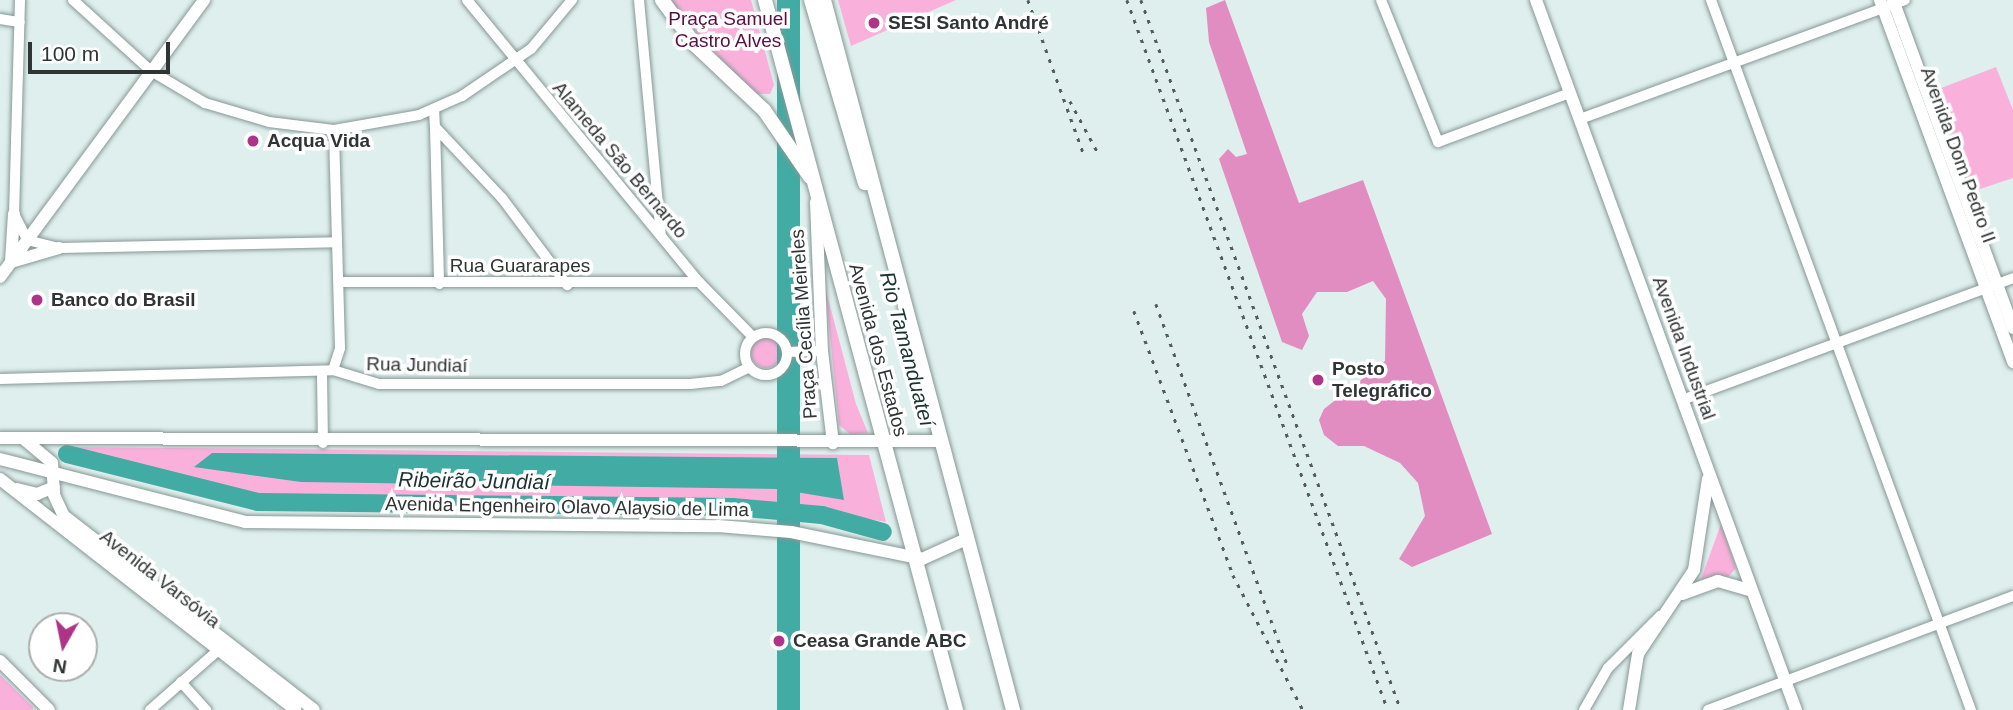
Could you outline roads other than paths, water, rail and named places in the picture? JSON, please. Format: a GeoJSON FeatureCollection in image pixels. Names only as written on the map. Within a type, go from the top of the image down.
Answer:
{"type":"FeatureCollection","features":[{"type":"Feature","properties":{"kind":"highway"},"geometry":{"type":"LineString","coordinates":[[662,0],[696,46],[771,118],[811,178]]}},
{"type":"Feature","properties":{"kind":"highway","name":"Avenida dos Estados"},"geometry":{"type":"LineString","coordinates":[[765,0],[806,140],[816,202],[889,442],[921,559],[956,710]]}},
{"type":"Feature","properties":{"kind":"highway","name":"Avenida dos Estados"},"geometry":{"type":"LineString","coordinates":[[811,0],[856,163],[878,214]]}},
{"type":"Feature","properties":{"kind":"highway","name":"Avenida dos Estados"},"geometry":{"type":"LineString","coordinates":[[824,0],[933,441],[960,542],[1013,710]]}},
{"type":"Feature","properties":{"kind":"main road"},"geometry":{"type":"LineString","coordinates":[[0,276],[204,0]]}},
{"type":"Feature","properties":{"kind":"main road","name":"Avenida Industrial"},"geometry":{"type":"LineString","coordinates":[[1536,0],[1796,710]]}},
{"type":"Feature","properties":{"kind":"main road","name":"Avenida Dom Pedro II"},"geometry":{"type":"LineString","coordinates":[[1891,2],[1991,286],[2013,362]]}},
{"type":"Feature","properties":{"kind":"main road","name":"Praça Cecília Meireles"},"geometry":{"type":"LineString","coordinates":[[816,202],[821,351],[833,443]]}},
{"type":"Feature","properties":{"kind":"main road"},"geometry":{"type":"LineString","coordinates":[[11,262],[14,214]]}},
{"type":"Feature","properties":{"kind":"main road"},"geometry":{"type":"LineString","coordinates":[[11,262],[59,248]]}},
{"type":"Feature","properties":{"kind":"main road","name":"Avenida Dom Pedro II"},"geometry":{"type":"LineString","coordinates":[[1991,286],[2013,328]]}},
{"type":"Feature","properties":{"kind":"main road"},"geometry":{"type":"LineString","coordinates":[[2,439],[323,443],[933,441]]}},
{"type":"Feature","properties":{"kind":"main road","name":"Avenida Varsóvia"},"geometry":{"type":"LineString","coordinates":[[25,440],[48,457],[64,516],[223,645],[296,710]]}},
{"type":"Feature","properties":{"kind":"main road","name":"Avenida Engenheiro Olavo Alaysio de Lima"},"geometry":{"type":"LineString","coordinates":[[0,459],[54,480],[245,522],[718,526],[815,536],[921,559]]}},
{"type":"Feature","properties":{"kind":"main road"},"geometry":{"type":"LineString","coordinates":[[1629,710],[1634,663],[1662,615],[1678,597],[1701,548],[1709,472]]}},
{"type":"Feature","properties":{"kind":"main road"},"geometry":{"type":"LineString","coordinates":[[5,483],[37,494],[54,480]]}},
{"type":"Feature","properties":{"kind":"main road","name":"Avenida Varsóvia"},"geometry":{"type":"LineString","coordinates":[[5,483],[314,710]]}},
{"type":"Feature","properties":{"kind":"main road"},"geometry":{"type":"LineString","coordinates":[[921,559],[960,542]]}},
{"type":"Feature","properties":{"kind":"main road"},"geometry":{"type":"LineString","coordinates":[[1678,597],[1718,581],[1752,591]]}},
{"type":"Feature","properties":{"kind":"main road"},"geometry":{"type":"LineString","coordinates":[[0,661],[44,707]]}},
{"type":"Feature","properties":{"kind":"street"},"geometry":{"type":"LineString","coordinates":[[20,0],[14,214],[27,240],[59,248],[337,242]]}},
{"type":"Feature","properties":{"kind":"street"},"geometry":{"type":"LineString","coordinates":[[73,0],[151,71],[237,114],[334,130],[434,109],[515,63],[572,0]]}},
{"type":"Feature","properties":{"kind":"street","name":"Alameda São Bernardo"},"geometry":{"type":"LineString","coordinates":[[467,0],[515,63],[699,282],[753,337]]}},
{"type":"Feature","properties":{"kind":"street"},"geometry":{"type":"LineString","coordinates":[[639,0],[661,236]]}},
{"type":"Feature","properties":{"kind":"street"},"geometry":{"type":"LineString","coordinates":[[1381,0],[1438,142],[1570,93]]}},
{"type":"Feature","properties":{"kind":"street"},"geometry":{"type":"LineString","coordinates":[[1711,0],[1971,710]]}},
{"type":"Feature","properties":{"kind":"street"},"geometry":{"type":"LineString","coordinates":[[1580,119],[1891,2]]}},
{"type":"Feature","properties":{"kind":"street"},"geometry":{"type":"LineString","coordinates":[[0,19],[20,22]]}},
{"type":"Feature","properties":{"kind":"street"},"geometry":{"type":"LineString","coordinates":[[434,109],[439,284]]}},
{"type":"Feature","properties":{"kind":"street"},"geometry":{"type":"LineString","coordinates":[[435,127],[502,198],[567,285]]}},
{"type":"Feature","properties":{"kind":"street"},"geometry":{"type":"LineString","coordinates":[[323,443],[328,372],[340,358],[334,130]]}},
{"type":"Feature","properties":{"kind":"street"},"geometry":{"type":"LineString","coordinates":[[1682,400],[2013,278]]}},
{"type":"Feature","properties":{"kind":"street","name":"Rua Guararapes"},"geometry":{"type":"LineString","coordinates":[[340,282],[567,285],[699,282]]}},
{"type":"Feature","properties":{"kind":"street"},"geometry":{"type":"LineString","coordinates":[[771,333],[787,352],[777,372],[750,368],[745,348],[753,337],[771,333]]}},
{"type":"Feature","properties":{"kind":"street"},"geometry":{"type":"LineString","coordinates":[[787,352],[821,351]]}},
{"type":"Feature","properties":{"kind":"street","name":"Rua Jundiaí"},"geometry":{"type":"LineString","coordinates":[[0,379],[328,372],[379,384],[690,384],[720,381],[750,368]]}},
{"type":"Feature","properties":{"kind":"street"},"geometry":{"type":"LineString","coordinates":[[1708,710],[2013,596]]}},
{"type":"Feature","properties":{"kind":"street"},"geometry":{"type":"LineString","coordinates":[[1584,710],[1608,668],[1662,615]]}},
{"type":"Feature","properties":{"kind":"street"},"geometry":{"type":"LineString","coordinates":[[149,710],[223,645]]}},
{"type":"Feature","properties":{"kind":"street"},"geometry":{"type":"LineString","coordinates":[[1608,668],[1634,663]]}},
{"type":"Feature","properties":{"kind":"street"},"geometry":{"type":"LineString","coordinates":[[181,682],[206,710]]}},
{"type":"Feature","properties":{"kind":"water"},"geometry":{"type":"Polygon","coordinates":[[[777,0],[800,0],[800,710],[777,710],[777,0]]]}},
{"type":"Feature","properties":{"kind":"water"},"geometry":{"type":"Polygon","coordinates":[[[212,453],[837,458],[844,500],[778,489],[301,482],[194,467],[212,453]]]}},
{"type":"Feature","properties":{"kind":"waterway","name":"Ribeirão Jundiaí"},"geometry":{"type":"LineString","coordinates":[[67,454],[258,502],[733,507],[822,515],[883,532]]}},
{"type":"Feature","properties":{"kind":"railway"},"geometry":{"type":"LineString","coordinates":[[1028,0],[1084,155]]}},
{"type":"Feature","properties":{"kind":"railway"},"geometry":{"type":"LineString","coordinates":[[1127,0],[1388,710]]}},
{"type":"Feature","properties":{"kind":"railway"},"geometry":{"type":"LineString","coordinates":[[1141,0],[1401,710]]}},
{"type":"Feature","properties":{"kind":"railway"},"geometry":{"type":"LineString","coordinates":[[1070,101],[1097,151]]}},
{"type":"Feature","properties":{"kind":"railway"},"geometry":{"type":"LineString","coordinates":[[1156,304],[1288,667]]}},
{"type":"Feature","properties":{"kind":"railway"},"geometry":{"type":"LineString","coordinates":[[1134,311],[1233,575],[1303,710]]}},
{"type":"Feature","properties":{"kind":"place","name":"SESI Santo André"},"geometry":{"type":"Point","coordinates":[874,23]}},
{"type":"Feature","properties":{"kind":"place","name":"Acqua Vida"},"geometry":{"type":"Point","coordinates":[253,141]}},
{"type":"Feature","properties":{"kind":"place","name":"Banco do Brasil"},"geometry":{"type":"Point","coordinates":[37,300]}},
{"type":"Feature","properties":{"kind":"place","name":"Posto Telegráfico"},"geometry":{"type":"Point","coordinates":[1318,380]}},
{"type":"Feature","properties":{"kind":"place","name":"Ceasa Grande ABC"},"geometry":{"type":"Point","coordinates":[779,641]}},
{"type":"Feature","properties":{"kind":"park label","name":"Praça Samuel Castro Alves"},"geometry":{"type":"Point","coordinates":[728,30]}},
{"type":"Feature","properties":{"kind":"water label","name":"Rio Tamanduateí"},"geometry":{"type":"Point","coordinates":[907,349]}}]}
